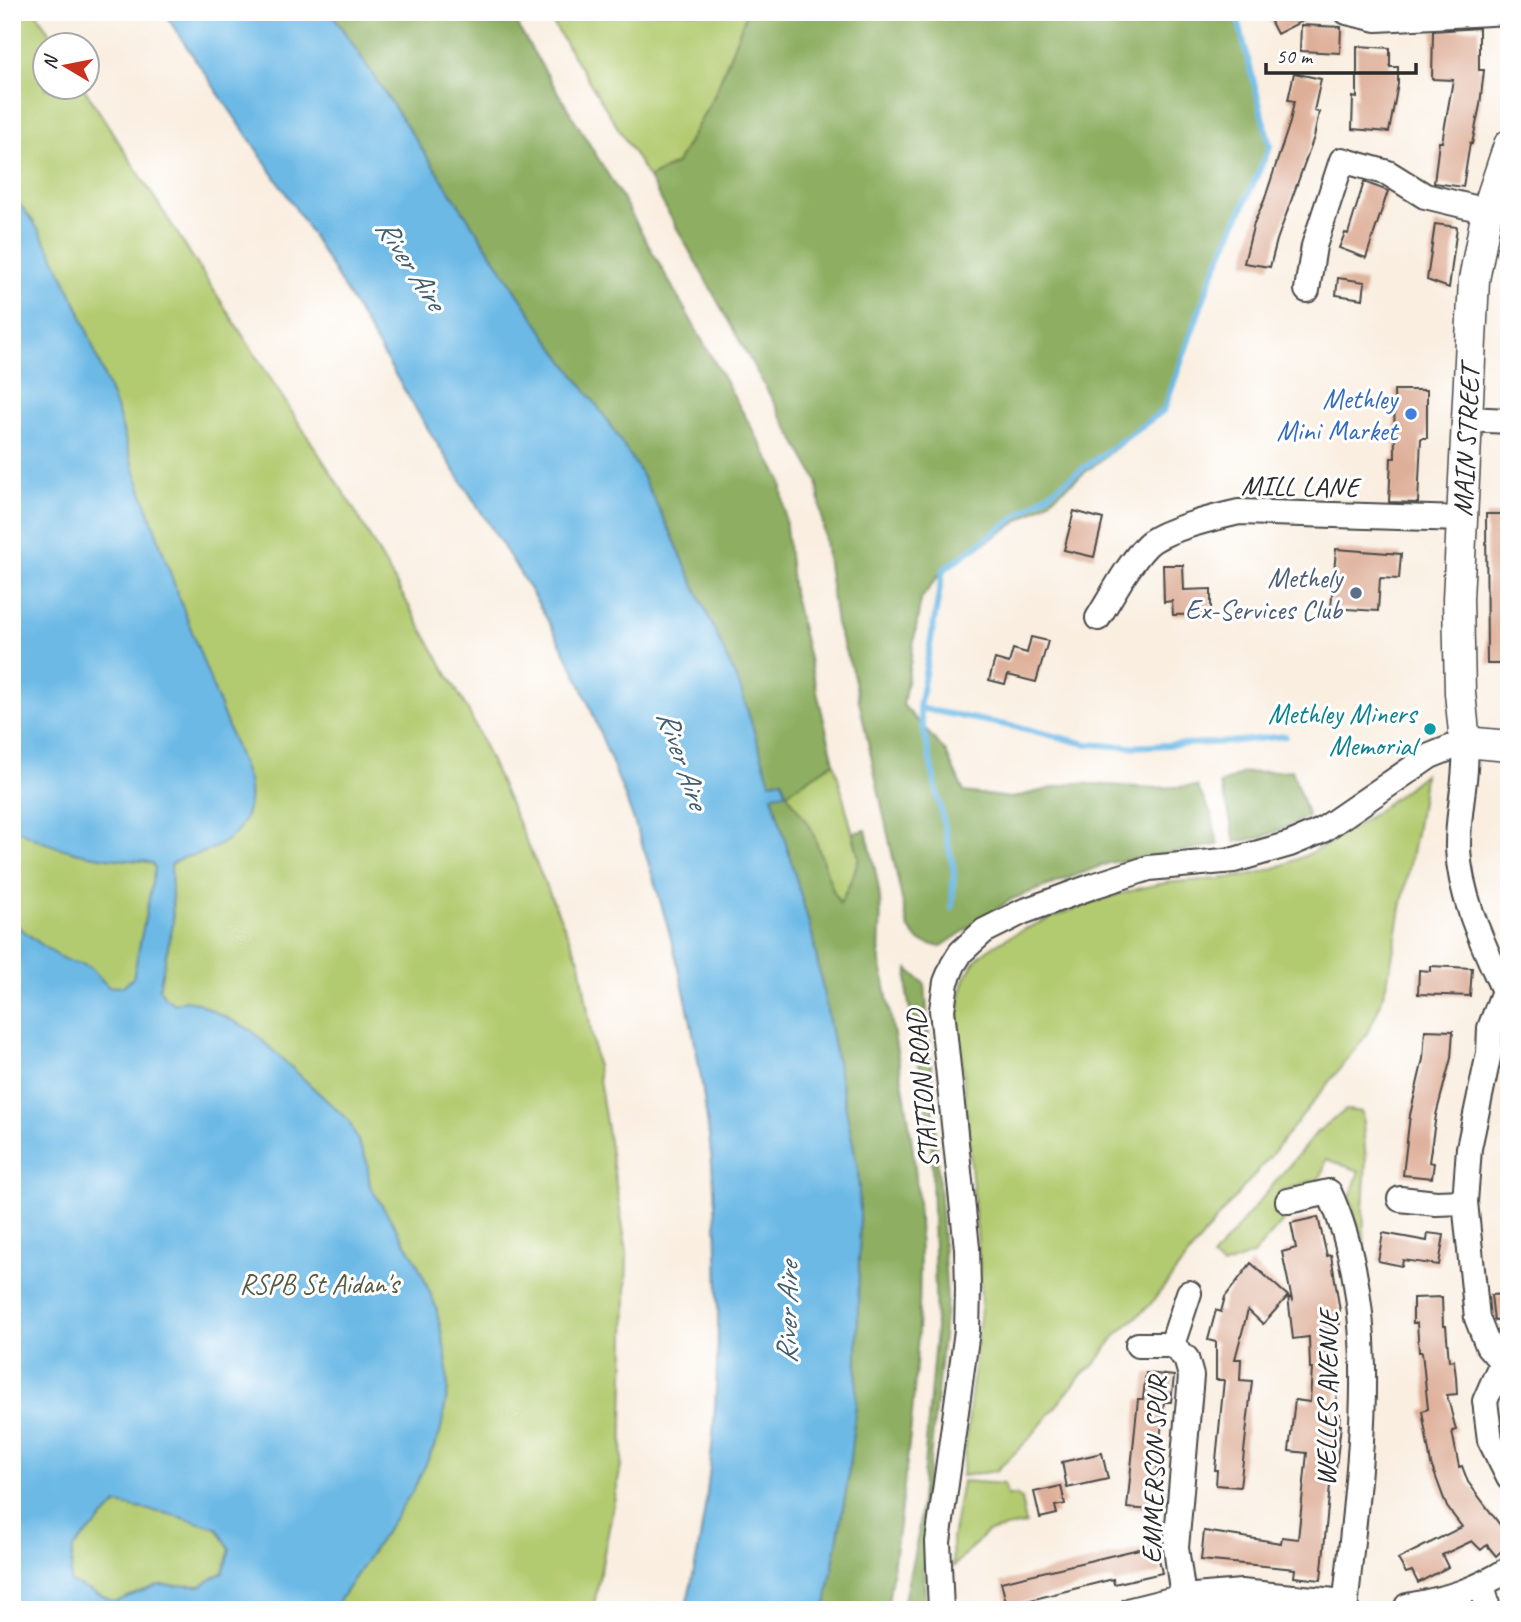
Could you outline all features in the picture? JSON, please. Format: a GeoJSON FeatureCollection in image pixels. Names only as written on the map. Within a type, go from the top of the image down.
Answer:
{"type":"FeatureCollection","features":[{"type":"Feature","properties":{"kind":"street"},"geometry":{"type":"LineString","coordinates":[[1347,12],[1377,19],[1509,12]]}},
{"type":"Feature","properties":{"kind":"street","name":"MAIN STREET"},"geometry":{"type":"LineString","coordinates":[[1465,742],[1460,693],[1458,598],[1475,280],[1487,211],[1509,145]]}},
{"type":"Feature","properties":{"kind":"street"},"geometry":{"type":"LineString","coordinates":[[1307,290],[1314,246],[1342,160],[1388,173],[1425,196],[1487,211]]}},
{"type":"Feature","properties":{"kind":"street"},"geometry":{"type":"LineString","coordinates":[[1467,419],[1509,421]]}},
{"type":"Feature","properties":{"kind":"street","name":"MILL LANE"},"geometry":{"type":"LineString","coordinates":[[1098,618],[1128,569],[1148,543],[1203,520],[1239,512],[1462,519]]}},
{"type":"Feature","properties":{"kind":"street"},"geometry":{"type":"LineString","coordinates":[[1509,746],[1465,742],[1466,783],[1458,848],[1462,876],[1480,937],[1506,990],[1490,1028],[1489,1053],[1469,1148],[1465,1202],[1477,1318],[1488,1346],[1505,1360],[1485,1401],[1490,1440],[1509,1478]]}},
{"type":"Feature","properties":{"kind":"street","name":"STATION ROAD"},"geometry":{"type":"LineString","coordinates":[[941,1610],[938,1542],[967,1331],[968,1289],[967,1248],[942,1010],[946,982],[953,965],[961,952],[984,931],[1022,912],[1096,885],[1149,868],[1234,860],[1290,844],[1321,831],[1430,756],[1465,742]]}},
{"type":"Feature","properties":{"kind":"street","name":"WELLES AVENUE"},"geometry":{"type":"LineString","coordinates":[[1288,1201],[1329,1192],[1343,1224],[1359,1297],[1363,1358],[1362,1427],[1345,1606]]}},
{"type":"Feature","properties":{"kind":"street"},"geometry":{"type":"LineString","coordinates":[[1400,1199],[1436,1203],[1465,1202]]}},
{"type":"Feature","properties":{"kind":"street"},"geometry":{"type":"LineString","coordinates":[[1172,1345],[1189,1293]]}},
{"type":"Feature","properties":{"kind":"street","name":"EMMERSON SPUR"},"geometry":{"type":"LineString","coordinates":[[1138,1345],[1172,1345],[1186,1358],[1192,1376],[1176,1548],[1183,1597]]}},
{"type":"Feature","properties":{"kind":"street"},"geometry":{"type":"LineString","coordinates":[[1407,1606],[1445,1599],[1485,1598],[1509,1569]]}},
{"type":"Feature","properties":{"kind":"street"},"geometry":{"type":"LineString","coordinates":[[1131,1610],[1183,1597],[1241,1592],[1345,1606]]}},
{"type":"Feature","properties":{"kind":"green space","name":"RSPB St Aidan's"},"geometry":{"type":"Polygon","coordinates":[[[12,12],[36,12],[49,32],[32,32],[32,102],[93,102],[351,504],[469,712],[580,962],[627,1253],[622,1461],[593,1610],[12,1610],[12,12]]]}},
{"type":"Feature","properties":{"kind":"green space"},"geometry":{"type":"Polygon","coordinates":[[[331,12],[509,12],[621,196],[781,480],[793,592],[834,762],[787,793],[812,830],[840,904],[859,858],[853,833],[866,830],[879,891],[881,965],[905,1096],[917,1187],[920,1266],[916,1365],[907,1463],[887,1610],[825,1610],[847,1485],[856,1404],[860,1212],[858,1170],[812,934],[772,795],[786,792],[782,780],[770,782],[740,687],[671,533],[639,470],[605,417],[548,339],[331,12]]]}},
{"type":"Feature","properties":{"kind":"green space"},"geometry":{"type":"Polygon","coordinates":[[[546,12],[747,12],[715,94],[677,163],[649,178],[546,12]]]}},
{"type":"Feature","properties":{"kind":"green space"},"geometry":{"type":"Polygon","coordinates":[[[747,12],[1236,12],[1270,146],[1211,278],[1164,410],[1045,504],[943,570],[921,599],[903,705],[946,752],[964,792],[1011,798],[1074,783],[1154,788],[1197,786],[1212,816],[1218,845],[1109,863],[1012,899],[940,947],[919,941],[908,927],[853,673],[836,624],[817,480],[649,178],[677,163],[715,94],[747,12]]]}},
{"type":"Feature","properties":{"kind":"green space"},"geometry":{"type":"Polygon","coordinates":[[[834,762],[859,858],[840,904],[786,793],[834,762]]]}},
{"type":"Feature","properties":{"kind":"green space"},"geometry":{"type":"Polygon","coordinates":[[[1292,770],[1308,817],[1263,837],[1235,842],[1220,784],[1243,773],[1292,770]]]}},
{"type":"Feature","properties":{"kind":"green space"},"geometry":{"type":"Polygon","coordinates":[[[1424,774],[1417,825],[1388,975],[1379,1008],[1364,1038],[1149,1306],[1118,1333],[1094,1365],[1083,1373],[1029,1439],[996,1471],[962,1476],[981,1308],[980,1268],[958,1014],[963,985],[972,965],[991,948],[1012,936],[1066,912],[1124,893],[1167,883],[1238,877],[1284,865],[1348,832],[1424,774]]]}},
{"type":"Feature","properties":{"kind":"green space"},"geometry":{"type":"Polygon","coordinates":[[[908,969],[925,984],[947,1299],[924,1515],[925,1610],[902,1610],[918,1535],[936,1329],[931,1134],[907,993],[908,969]]]}},
{"type":"Feature","properties":{"kind":"green space"},"geometry":{"type":"Polygon","coordinates":[[[1346,1110],[1362,1112],[1366,1161],[1363,1209],[1365,1250],[1350,1198],[1359,1171],[1326,1159],[1318,1179],[1279,1192],[1286,1218],[1253,1255],[1223,1266],[1212,1258],[1317,1132],[1346,1110]]]}},
{"type":"Feature","properties":{"kind":"green space"},"geometry":{"type":"Polygon","coordinates":[[[962,1481],[1004,1484],[1007,1495],[1016,1495],[1021,1499],[1026,1524],[987,1532],[953,1567],[952,1539],[962,1481]]]}},
{"type":"Feature","properties":{"kind":"water","name":"River Aire"},"geometry":{"type":"Polygon","coordinates":[[[164,12],[331,12],[548,339],[605,417],[639,470],[671,533],[740,687],[770,782],[782,780],[786,793],[772,795],[812,934],[858,1170],[860,1212],[856,1404],[847,1485],[825,1610],[685,1610],[700,1539],[710,1468],[716,1396],[717,1242],[712,1160],[698,1061],[690,1016],[655,882],[586,697],[554,631],[417,411],[299,214],[164,12]]]}},
{"type":"Feature","properties":{"kind":"water"},"geometry":{"type":"Polygon","coordinates":[[[12,195],[33,221],[52,253],[79,309],[119,416],[130,457],[177,592],[248,780],[249,805],[241,826],[234,834],[214,848],[182,858],[171,865],[173,924],[159,988],[165,998],[175,1004],[185,1000],[198,1003],[251,1030],[349,1121],[367,1161],[370,1186],[416,1260],[436,1307],[446,1355],[448,1390],[440,1434],[414,1489],[333,1610],[12,1610],[12,922],[61,957],[89,967],[109,987],[123,986],[133,978],[155,868],[152,863],[143,861],[92,856],[59,848],[12,827],[12,195]],[[117,1504],[73,1548],[70,1582],[115,1602],[158,1585],[200,1586],[223,1572],[230,1549],[217,1528],[169,1514],[117,1504]]]}},
{"type":"Feature","properties":{"kind":"building"},"geometry":{"type":"Polygon","coordinates":[[[1266,12],[1320,12],[1277,34],[1266,12]]]}},
{"type":"Feature","properties":{"kind":"building"},"geometry":{"type":"Polygon","coordinates":[[[1301,25],[1341,27],[1340,53],[1300,51],[1301,25]]]}},
{"type":"Feature","properties":{"kind":"building"},"geometry":{"type":"Polygon","coordinates":[[[1479,28],[1479,70],[1484,70],[1480,105],[1463,187],[1434,183],[1439,142],[1442,142],[1453,80],[1432,79],[1433,31],[1479,28]]]}},
{"type":"Feature","properties":{"kind":"building"},"geometry":{"type":"Polygon","coordinates":[[[1357,46],[1390,48],[1390,67],[1398,67],[1398,84],[1389,132],[1352,129],[1353,97],[1357,98],[1357,46]]]}},
{"type":"Feature","properties":{"kind":"building"},"geometry":{"type":"Polygon","coordinates":[[[1294,73],[1321,79],[1314,111],[1319,112],[1314,137],[1270,267],[1244,263],[1254,223],[1290,122],[1294,101],[1288,100],[1294,73]]]}},
{"type":"Feature","properties":{"kind":"building"},"geometry":{"type":"Polygon","coordinates":[[[1364,182],[1388,191],[1366,258],[1339,248],[1345,233],[1348,234],[1364,182]]]}},
{"type":"Feature","properties":{"kind":"building"},"geometry":{"type":"Polygon","coordinates":[[[1435,224],[1457,227],[1449,288],[1427,280],[1435,224]]]}},
{"type":"Feature","properties":{"kind":"building"},"geometry":{"type":"Polygon","coordinates":[[[1338,278],[1365,282],[1363,299],[1336,295],[1338,278]]]}},
{"type":"Feature","properties":{"kind":"building"},"geometry":{"type":"Polygon","coordinates":[[[1394,390],[1427,390],[1427,438],[1421,438],[1418,503],[1389,502],[1391,458],[1395,458],[1394,390]]]}},
{"type":"Feature","properties":{"kind":"building"},"geometry":{"type":"Polygon","coordinates":[[[1074,511],[1103,519],[1094,557],[1064,550],[1074,511]]]}},
{"type":"Feature","properties":{"kind":"building"},"geometry":{"type":"Polygon","coordinates":[[[1486,514],[1509,514],[1509,664],[1487,664],[1486,514]]]}},
{"type":"Feature","properties":{"kind":"building","name":"Methely Ex-Services Club"},"geometry":{"type":"Polygon","coordinates":[[[1336,549],[1401,554],[1399,579],[1380,578],[1378,611],[1331,608],[1336,549]]]}},
{"type":"Feature","properties":{"kind":"building"},"geometry":{"type":"Polygon","coordinates":[[[1163,565],[1183,565],[1184,590],[1211,589],[1211,614],[1173,615],[1172,601],[1164,602],[1163,565]]]}},
{"type":"Feature","properties":{"kind":"building"},"geometry":{"type":"Polygon","coordinates":[[[1031,637],[1048,641],[1036,682],[1008,675],[1005,684],[989,680],[995,659],[1009,663],[1013,649],[1027,653],[1031,637]]]}},
{"type":"Feature","properties":{"kind":"building"},"geometry":{"type":"Polygon","coordinates":[[[1430,966],[1472,968],[1470,996],[1418,994],[1419,970],[1430,971],[1430,966]]]}},
{"type":"Feature","properties":{"kind":"building"},"geometry":{"type":"Polygon","coordinates":[[[1425,1030],[1453,1031],[1451,1058],[1436,1115],[1429,1162],[1434,1163],[1432,1178],[1403,1175],[1410,1115],[1423,1059],[1425,1030]]]}},
{"type":"Feature","properties":{"kind":"building"},"geometry":{"type":"Polygon","coordinates":[[[1318,1217],[1327,1256],[1331,1255],[1340,1311],[1340,1324],[1335,1325],[1338,1379],[1335,1414],[1340,1414],[1341,1425],[1335,1476],[1331,1475],[1321,1580],[1294,1577],[1295,1569],[1201,1560],[1204,1531],[1281,1543],[1282,1537],[1298,1539],[1307,1453],[1289,1451],[1295,1400],[1310,1402],[1312,1368],[1309,1337],[1293,1339],[1288,1296],[1292,1300],[1282,1252],[1296,1248],[1291,1223],[1318,1217]]]}},
{"type":"Feature","properties":{"kind":"building"},"geometry":{"type":"Polygon","coordinates":[[[1383,1233],[1427,1241],[1428,1233],[1444,1235],[1439,1265],[1403,1260],[1402,1266],[1378,1261],[1383,1233]]]}},
{"type":"Feature","properties":{"kind":"building"},"geometry":{"type":"Polygon","coordinates":[[[1251,1263],[1288,1296],[1263,1324],[1248,1310],[1235,1359],[1241,1359],[1240,1380],[1252,1381],[1240,1487],[1216,1485],[1215,1470],[1224,1380],[1216,1380],[1216,1342],[1208,1340],[1216,1310],[1221,1312],[1225,1297],[1251,1263]]]}},
{"type":"Feature","properties":{"kind":"building"},"geometry":{"type":"Polygon","coordinates":[[[1509,1294],[1509,1318],[1494,1320],[1491,1295],[1509,1294]]]}},
{"type":"Feature","properties":{"kind":"building"},"geometry":{"type":"Polygon","coordinates":[[[1442,1297],[1443,1326],[1446,1326],[1449,1361],[1454,1360],[1456,1377],[1457,1394],[1447,1395],[1456,1430],[1452,1431],[1459,1467],[1462,1466],[1468,1482],[1509,1537],[1509,1544],[1496,1556],[1487,1545],[1481,1550],[1472,1541],[1442,1555],[1448,1567],[1418,1583],[1412,1571],[1406,1573],[1398,1559],[1462,1527],[1447,1507],[1431,1464],[1422,1411],[1428,1409],[1422,1352],[1419,1352],[1417,1323],[1413,1323],[1413,1298],[1442,1297]]]}},
{"type":"Feature","properties":{"kind":"building"},"geometry":{"type":"Polygon","coordinates":[[[1146,1373],[1174,1376],[1171,1402],[1164,1402],[1153,1510],[1127,1508],[1138,1399],[1143,1399],[1146,1373]]]}},
{"type":"Feature","properties":{"kind":"building"},"geometry":{"type":"Polygon","coordinates":[[[1102,1453],[1108,1479],[1067,1488],[1062,1462],[1102,1453]]]}},
{"type":"Feature","properties":{"kind":"building"},"geometry":{"type":"Polygon","coordinates":[[[1061,1486],[1065,1504],[1055,1506],[1057,1514],[1040,1518],[1034,1492],[1061,1486]]]}},
{"type":"Feature","properties":{"kind":"building"},"geometry":{"type":"Polygon","coordinates":[[[1156,1545],[1162,1573],[1114,1584],[1113,1579],[1007,1606],[1001,1582],[1156,1545]]]}},
{"type":"Feature","properties":{"kind":"waterway"},"geometry":{"type":"LineString","coordinates":[[952,907],[954,871],[919,708],[943,570],[1164,410],[1211,278],[1270,146],[1236,12]]}},
{"type":"Feature","properties":{"kind":"waterway"},"geometry":{"type":"LineString","coordinates":[[919,708],[1086,744],[1130,747],[1285,736]]}},
{"type":"Feature","properties":{"kind":"place","name":"Methley Mini Market"},"geometry":{"type":"Point","coordinates":[1411,414]}},
{"type":"Feature","properties":{"kind":"place","name":"Methely Ex-Services Club"},"geometry":{"type":"Point","coordinates":[1356,593]}},
{"type":"Feature","properties":{"kind":"place","name":"Methley Miners Memorial"},"geometry":{"type":"Point","coordinates":[1430,729]}}]}
